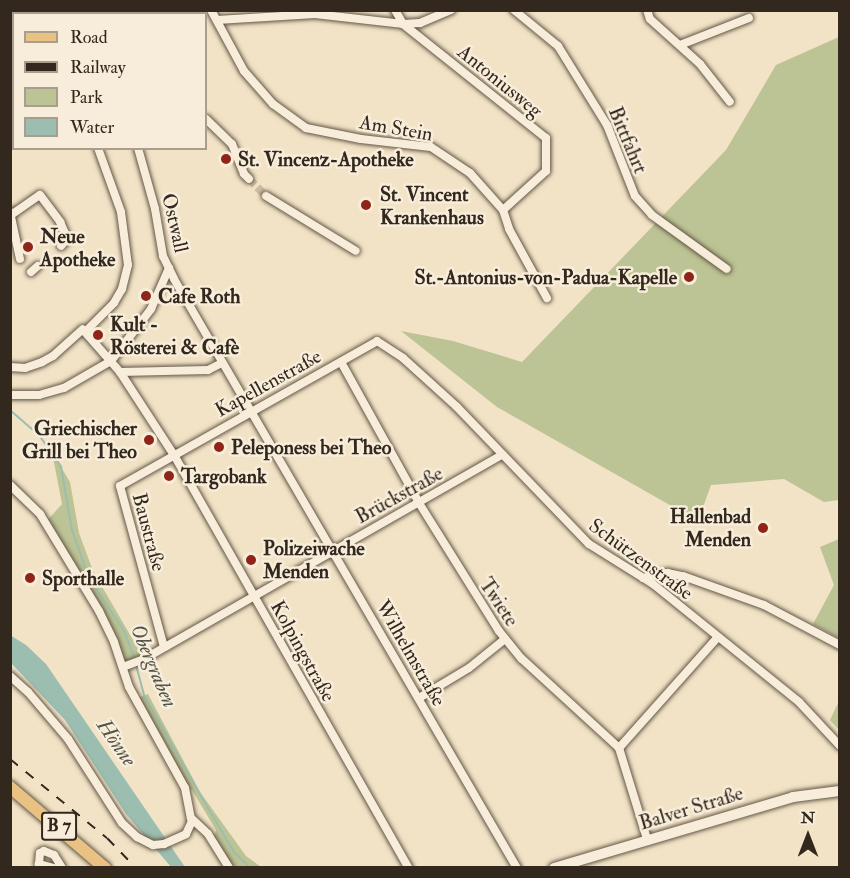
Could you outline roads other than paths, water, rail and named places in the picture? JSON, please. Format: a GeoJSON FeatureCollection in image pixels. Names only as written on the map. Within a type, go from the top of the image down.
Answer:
{"type":"FeatureCollection","features":[{"type":"Feature","properties":{"kind":"main road","name":"B 7"},"geometry":{"type":"LineString","coordinates":[[10,787],[105,867]]}},
{"type":"Feature","properties":{"kind":"street"},"geometry":{"type":"LineString","coordinates":[[211,10],[218,20],[315,14],[403,24],[420,23],[451,10]]}},
{"type":"Feature","properties":{"kind":"street","name":"Antoniusweg"},"geometry":{"type":"LineString","coordinates":[[395,10],[403,24],[546,138],[546,171],[503,210]]}},
{"type":"Feature","properties":{"kind":"street","name":"Bittfahrt"},"geometry":{"type":"LineString","coordinates":[[514,10],[558,46],[607,125],[635,196],[652,215],[727,269]]}},
{"type":"Feature","properties":{"kind":"street"},"geometry":{"type":"LineString","coordinates":[[647,10],[650,19],[700,64],[730,102]]}},
{"type":"Feature","properties":{"kind":"street"},"geometry":{"type":"LineString","coordinates":[[680,45],[748,18]]}},
{"type":"Feature","properties":{"kind":"street","name":"Am Stein"},"geometry":{"type":"LineString","coordinates":[[218,20],[244,71],[273,104],[306,128],[361,139],[431,147],[470,173],[503,210],[509,229],[548,297]]}},
{"type":"Feature","properties":{"kind":"street"},"geometry":{"type":"LineString","coordinates":[[207,120],[232,144],[244,174],[249,179]]}},
{"type":"Feature","properties":{"kind":"street"},"geometry":{"type":"LineString","coordinates":[[10,368],[25,368],[53,356],[114,303],[122,289],[128,265],[121,212],[99,150]]}},
{"type":"Feature","properties":{"kind":"street","name":"Ostwall"},"geometry":{"type":"LineString","coordinates":[[111,361],[151,309],[169,268],[163,256],[155,209],[139,150]]}},
{"type":"Feature","properties":{"kind":"street"},"geometry":{"type":"LineString","coordinates":[[20,260],[11,213],[40,195],[60,222],[65,233],[67,239],[61,246]]}},
{"type":"Feature","properties":{"kind":"street"},"geometry":{"type":"LineString","coordinates":[[266,195],[356,251]]}},
{"type":"Feature","properties":{"kind":"street","name":"Wilhelmstraße"},"geometry":{"type":"LineString","coordinates":[[169,268],[222,363],[517,867]]}},
{"type":"Feature","properties":{"kind":"street","name":"Kolpingstraße"},"geometry":{"type":"LineString","coordinates":[[84,330],[120,372],[174,455],[409,867]]}},
{"type":"Feature","properties":{"kind":"street","name":"Kapellenstraße"},"geometry":{"type":"LineString","coordinates":[[174,455],[377,341]]}},
{"type":"Feature","properties":{"kind":"street","name":"Schützenstraße"},"geometry":{"type":"LineString","coordinates":[[377,341],[403,358],[457,407],[589,544],[611,560],[643,578],[799,702],[840,746]]}},
{"type":"Feature","properties":{"kind":"street"},"geometry":{"type":"LineString","coordinates":[[10,395],[33,396],[63,388],[111,361]]}},
{"type":"Feature","properties":{"kind":"street","name":"Twiete"},"geometry":{"type":"LineString","coordinates":[[341,362],[419,503],[463,577],[505,639],[619,748],[647,839]]}},
{"type":"Feature","properties":{"kind":"street"},"geometry":{"type":"LineString","coordinates":[[120,372],[208,370],[222,363]]}},
{"type":"Feature","properties":{"kind":"street","name":"Baustraße"},"geometry":{"type":"LineString","coordinates":[[164,647],[120,486],[174,455]]}},
{"type":"Feature","properties":{"kind":"street","name":"Brückstraße"},"geometry":{"type":"LineString","coordinates":[[123,667],[144,659],[502,455]]}},
{"type":"Feature","properties":{"kind":"street"},"geometry":{"type":"LineString","coordinates":[[10,485],[40,514],[108,629],[138,705],[182,781],[192,821],[208,834],[229,867]]}},
{"type":"Feature","properties":{"kind":"street"},"geometry":{"type":"LineString","coordinates":[[643,578],[667,573],[742,596],[840,645]]}},
{"type":"Feature","properties":{"kind":"street"},"geometry":{"type":"LineString","coordinates":[[619,748],[717,638]]}},
{"type":"Feature","properties":{"kind":"street"},"geometry":{"type":"LineString","coordinates":[[419,698],[469,668],[505,639]]}},
{"type":"Feature","properties":{"kind":"street"},"geometry":{"type":"LineString","coordinates":[[10,676],[28,692],[68,738],[122,823],[137,837],[153,845],[169,842],[186,834],[192,821]]}},
{"type":"Feature","properties":{"kind":"street"},"geometry":{"type":"LineString","coordinates":[[824,727],[840,736]]}},
{"type":"Feature","properties":{"kind":"street","name":"Balver Straße"},"geometry":{"type":"LineString","coordinates":[[554,867],[793,797],[840,791]]}},
{"type":"Feature","properties":{"kind":"water"},"geometry":{"type":"Polygon","coordinates":[[[10,635],[26,645],[46,664],[185,867],[171,867],[126,814],[65,720],[11,663],[10,635]]]}},
{"type":"Feature","properties":{"kind":"waterway","name":"Obergraben"},"geometry":{"type":"LineString","coordinates":[[10,410],[39,435],[61,467],[72,530],[88,576],[124,631],[135,660]]}},
{"type":"Feature","properties":{"kind":"waterway","name":"Obergraben"},"geometry":{"type":"LineString","coordinates":[[136,665],[144,695],[234,852],[250,868]]}},
{"type":"Feature","properties":{"kind":"tunnel"},"geometry":{"type":"LineString","coordinates":[[249,179],[266,196]]}},
{"type":"Feature","properties":{"kind":"railway"},"geometry":{"type":"LineString","coordinates":[[10,759],[107,838],[136,868]]}},
{"type":"Feature","properties":{"kind":"place","name":"St. Vincenz-Apotheke"},"geometry":{"type":"Point","coordinates":[226,159]}},
{"type":"Feature","properties":{"kind":"place","name":"St. Vincent Krankenhaus"},"geometry":{"type":"Point","coordinates":[366,205]}},
{"type":"Feature","properties":{"kind":"place","name":"Neue Apotheke"},"geometry":{"type":"Point","coordinates":[28,247]}},
{"type":"Feature","properties":{"kind":"place","name":"St.-Antonius-von-Padua-Kapelle"},"geometry":{"type":"Point","coordinates":[689,277]}},
{"type":"Feature","properties":{"kind":"place","name":"Cafe Roth"},"geometry":{"type":"Point","coordinates":[146,296]}},
{"type":"Feature","properties":{"kind":"place","name":"Kult - Rösterei & Cafè"},"geometry":{"type":"Point","coordinates":[98,335]}},
{"type":"Feature","properties":{"kind":"place","name":"Griechischer Grill bei Theo"},"geometry":{"type":"Point","coordinates":[149,440]}},
{"type":"Feature","properties":{"kind":"place","name":"Peleponess bei Theo"},"geometry":{"type":"Point","coordinates":[219,447]}},
{"type":"Feature","properties":{"kind":"place","name":"Targobank"},"geometry":{"type":"Point","coordinates":[169,476]}},
{"type":"Feature","properties":{"kind":"place","name":"Hallenbad Menden"},"geometry":{"type":"Point","coordinates":[763,528]}},
{"type":"Feature","properties":{"kind":"place","name":"Polizeiwache Menden"},"geometry":{"type":"Point","coordinates":[251,560]}},
{"type":"Feature","properties":{"kind":"place","name":"Sporthalle"},"geometry":{"type":"Point","coordinates":[30,578]}},
{"type":"Feature","properties":{"kind":"water label","name":"Hönne"},"geometry":{"type":"Point","coordinates":[116,743]}}]}
